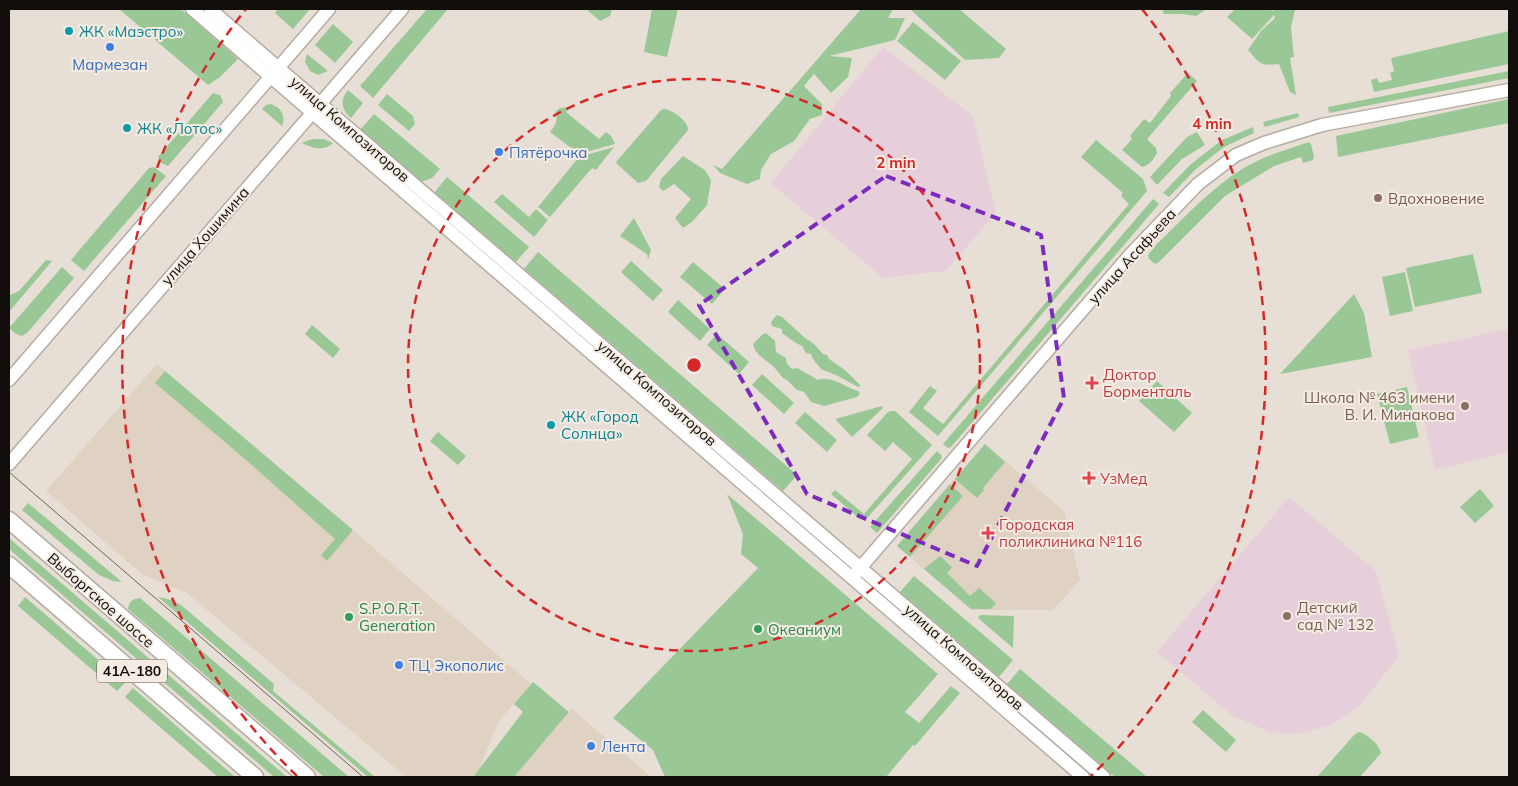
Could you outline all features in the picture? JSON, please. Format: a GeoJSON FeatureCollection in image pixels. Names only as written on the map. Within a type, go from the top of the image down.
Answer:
{"type":"FeatureCollection","features":[{"type":"Feature","properties":{"kind":"main road","name":"Выборгское шоссе"},"geometry":{"type":"LineString","coordinates":[[9,520],[307,777]]}},
{"type":"Feature","properties":{"kind":"main road","name":"41А-180"},"geometry":{"type":"LineString","coordinates":[[9,565],[255,777]]}},
{"type":"Feature","properties":{"kind":"street","name":"улица Композиторов"},"geometry":{"type":"LineString","coordinates":[[192,9],[274,72],[861,568],[1104,777]]}},
{"type":"Feature","properties":{"kind":"street","name":"улица Композиторов"},"geometry":{"type":"LineString","coordinates":[[210,9],[274,72]]}},
{"type":"Feature","properties":{"kind":"street"},"geometry":{"type":"LineString","coordinates":[[9,380],[329,9]]}},
{"type":"Feature","properties":{"kind":"street","name":"улица Хошимина"},"geometry":{"type":"LineString","coordinates":[[9,464],[402,9]]}},
{"type":"Feature","properties":{"kind":"street","name":"улица Асафьева"},"geometry":{"type":"LineString","coordinates":[[852,578],[1129,256],[1198,184],[1236,155],[1264,143],[1322,125],[1509,90]]}},
{"type":"Feature","properties":{"kind":"street","name":"улица Композиторов"},"geometry":{"type":"LineString","coordinates":[[316,108],[1082,777]]}},
{"type":"Feature","properties":{"kind":"highlighted area"},"geometry":{"type":"Polygon","coordinates":[[[886,176],[1041,235],[1064,398],[977,566],[807,494],[699,305],[886,176]]]}},
{"type":"Feature","properties":{"kind":"shaded area"},"geometry":{"type":"Polygon","coordinates":[[[883,47],[973,116],[996,213],[946,271],[883,278],[771,183],[883,47]]]}},
{"type":"Feature","properties":{"kind":"shaded area","name":"Школа № 463 имени В. И. Минакова"},"geometry":{"type":"Polygon","coordinates":[[[1509,329],[1509,452],[1435,470],[1408,350],[1509,329]]]}},
{"type":"Feature","properties":{"kind":"shaded area"},"geometry":{"type":"Polygon","coordinates":[[[157,364],[531,684],[498,722],[479,770],[473,777],[406,777],[187,593],[143,575],[46,491],[157,364]]]}},
{"type":"Feature","properties":{"kind":"shaded area","name":"Городская поликлиника №116"},"geometry":{"type":"Polygon","coordinates":[[[985,444],[1064,511],[1080,580],[1053,610],[971,610],[897,546],[985,444]]]}},
{"type":"Feature","properties":{"kind":"shaded area","name":"Детский сад № 132"},"geometry":{"type":"Polygon","coordinates":[[[1289,497],[1376,571],[1399,656],[1359,707],[1333,724],[1302,733],[1286,734],[1270,732],[1233,716],[1157,652],[1289,497]]]}},
{"type":"Feature","properties":{"kind":"shaded area"},"geometry":{"type":"Polygon","coordinates":[[[572,709],[651,777],[514,777],[572,709]]]}},
{"type":"Feature","properties":{"kind":"green space"},"geometry":{"type":"Polygon","coordinates":[[[119,9],[181,9],[238,59],[220,77],[208,85],[119,9]]]}},
{"type":"Feature","properties":{"kind":"green space"},"geometry":{"type":"Polygon","coordinates":[[[278,9],[310,9],[293,29],[275,13],[278,9]]]}},
{"type":"Feature","properties":{"kind":"green space"},"geometry":{"type":"Polygon","coordinates":[[[427,9],[448,9],[373,98],[360,86],[427,9]]]}},
{"type":"Feature","properties":{"kind":"green space"},"geometry":{"type":"Polygon","coordinates":[[[586,9],[612,9],[610,16],[600,21],[586,9]]]}},
{"type":"Feature","properties":{"kind":"green space"},"geometry":{"type":"Polygon","coordinates":[[[652,9],[678,9],[667,57],[644,52],[652,9]]]}},
{"type":"Feature","properties":{"kind":"green space"},"geometry":{"type":"Polygon","coordinates":[[[861,9],[893,9],[888,18],[905,18],[895,40],[829,56],[852,58],[848,77],[831,93],[814,74],[804,86],[822,104],[822,115],[810,119],[794,141],[771,154],[761,170],[760,179],[747,184],[720,173],[713,165],[722,169],[861,9]]]}},
{"type":"Feature","properties":{"kind":"green space"},"geometry":{"type":"Polygon","coordinates":[[[910,9],[959,9],[1006,49],[999,58],[965,60],[910,9]]]}},
{"type":"Feature","properties":{"kind":"green space"},"geometry":{"type":"Polygon","coordinates":[[[1162,9],[1207,9],[1196,16],[1164,14],[1162,9]]]}},
{"type":"Feature","properties":{"kind":"green space"},"geometry":{"type":"Polygon","coordinates":[[[1235,9],[1270,9],[1273,12],[1273,9],[1295,9],[1291,28],[1294,57],[1290,58],[1296,95],[1290,92],[1279,64],[1268,65],[1261,63],[1248,50],[1261,31],[1275,18],[1274,15],[1252,39],[1227,17],[1235,9]]]}},
{"type":"Feature","properties":{"kind":"green space"},"geometry":{"type":"Polygon","coordinates":[[[913,22],[961,61],[945,80],[897,41],[913,22]]]}},
{"type":"Feature","properties":{"kind":"green space"},"geometry":{"type":"Polygon","coordinates":[[[333,24],[353,42],[335,63],[315,45],[333,24]]]}},
{"type":"Feature","properties":{"kind":"green space"},"geometry":{"type":"Polygon","coordinates":[[[1509,31],[1509,64],[1374,92],[1371,80],[1377,78],[1379,83],[1392,80],[1390,73],[1394,71],[1391,58],[1509,31]]]}},
{"type":"Feature","properties":{"kind":"green space"},"geometry":{"type":"Polygon","coordinates":[[[307,54],[328,71],[318,75],[310,71],[305,62],[307,54]]]}},
{"type":"Feature","properties":{"kind":"green space"},"geometry":{"type":"Polygon","coordinates":[[[1509,71],[1509,78],[1329,113],[1328,107],[1509,71]]]}},
{"type":"Feature","properties":{"kind":"green space"},"geometry":{"type":"Polygon","coordinates":[[[1188,73],[1197,81],[1147,139],[1156,148],[1157,153],[1151,162],[1142,167],[1122,150],[1132,139],[1130,136],[1144,119],[1150,123],[1171,96],[1170,93],[1188,73]]]}},
{"type":"Feature","properties":{"kind":"green space"},"geometry":{"type":"Polygon","coordinates":[[[348,90],[363,103],[351,118],[345,112],[343,105],[343,98],[348,90]]]}},
{"type":"Feature","properties":{"kind":"green space"},"geometry":{"type":"Polygon","coordinates":[[[213,93],[220,95],[223,102],[168,166],[161,163],[158,157],[213,93]]]}},
{"type":"Feature","properties":{"kind":"green space"},"geometry":{"type":"Polygon","coordinates":[[[387,94],[413,116],[415,124],[409,131],[378,105],[387,94]]]}},
{"type":"Feature","properties":{"kind":"green space"},"geometry":{"type":"Polygon","coordinates":[[[1509,99],[1509,123],[1338,157],[1336,136],[1509,99]]]}},
{"type":"Feature","properties":{"kind":"green space"},"geometry":{"type":"Polygon","coordinates":[[[271,104],[282,112],[282,126],[262,109],[266,105],[271,104]]]}},
{"type":"Feature","properties":{"kind":"green space"},"geometry":{"type":"Polygon","coordinates":[[[570,107],[566,112],[599,139],[606,132],[611,136],[615,144],[579,154],[550,132],[555,125],[555,112],[560,108],[570,107]]]}},
{"type":"Feature","properties":{"kind":"green space"},"geometry":{"type":"Polygon","coordinates":[[[661,110],[672,111],[679,116],[686,123],[688,130],[646,181],[638,183],[616,163],[661,110]]]}},
{"type":"Feature","properties":{"kind":"green space"},"geometry":{"type":"Polygon","coordinates":[[[1298,113],[1299,117],[1265,127],[1263,122],[1298,113]]]}},
{"type":"Feature","properties":{"kind":"green space"},"geometry":{"type":"Polygon","coordinates":[[[374,114],[440,169],[432,178],[421,182],[360,130],[374,114]]]}},
{"type":"Feature","properties":{"kind":"green space"},"geometry":{"type":"Polygon","coordinates":[[[1253,127],[1254,133],[1224,147],[1196,169],[1169,197],[1163,193],[1191,164],[1222,140],[1253,127]]]}},
{"type":"Feature","properties":{"kind":"green space"},"geometry":{"type":"Polygon","coordinates":[[[1197,132],[1205,145],[1182,159],[1157,185],[1150,177],[1187,137],[1197,132]]]}},
{"type":"Feature","properties":{"kind":"green space"},"geometry":{"type":"Polygon","coordinates":[[[315,139],[324,139],[333,143],[325,148],[314,148],[302,143],[315,139]]]}},
{"type":"Feature","properties":{"kind":"green space"},"geometry":{"type":"Polygon","coordinates":[[[1096,140],[1143,179],[1147,191],[938,436],[909,412],[930,386],[937,391],[923,408],[943,424],[1129,204],[1121,196],[1123,193],[1081,157],[1096,140]]]}},
{"type":"Feature","properties":{"kind":"green space"},"geometry":{"type":"Polygon","coordinates":[[[1309,142],[1314,157],[1313,160],[1303,163],[1301,157],[1274,166],[1225,196],[1159,262],[1155,264],[1149,259],[1148,255],[1156,245],[1197,205],[1230,177],[1258,160],[1309,142]]]}},
{"type":"Feature","properties":{"kind":"green space"},"geometry":{"type":"Polygon","coordinates":[[[614,147],[596,170],[592,168],[550,217],[538,207],[579,157],[614,147]]]}},
{"type":"Feature","properties":{"kind":"green space"},"geometry":{"type":"Polygon","coordinates":[[[683,156],[705,170],[711,180],[707,205],[692,222],[683,228],[675,218],[691,199],[674,184],[663,191],[659,187],[661,179],[683,156]]]}},
{"type":"Feature","properties":{"kind":"green space"},"geometry":{"type":"Polygon","coordinates":[[[154,167],[166,176],[84,271],[71,260],[149,168],[154,167]]]}},
{"type":"Feature","properties":{"kind":"green space"},"geometry":{"type":"Polygon","coordinates":[[[447,177],[529,247],[516,262],[434,193],[447,177]]]}},
{"type":"Feature","properties":{"kind":"green space"},"geometry":{"type":"Polygon","coordinates":[[[502,194],[529,217],[536,209],[548,220],[534,237],[494,202],[502,194]]]}},
{"type":"Feature","properties":{"kind":"green space"},"geometry":{"type":"Polygon","coordinates":[[[1153,199],[1159,204],[951,447],[948,448],[943,444],[1153,199]]]}},
{"type":"Feature","properties":{"kind":"green space"},"geometry":{"type":"Polygon","coordinates":[[[634,218],[651,250],[648,260],[647,254],[620,236],[634,218]]]}},
{"type":"Feature","properties":{"kind":"green space"},"geometry":{"type":"Polygon","coordinates":[[[538,252],[797,475],[783,491],[524,269],[538,252]]]}},
{"type":"Feature","properties":{"kind":"green space"},"geometry":{"type":"Polygon","coordinates":[[[1473,254],[1482,293],[1415,307],[1406,268],[1473,254]]]}},
{"type":"Feature","properties":{"kind":"green space"},"geometry":{"type":"Polygon","coordinates":[[[46,260],[52,261],[9,312],[9,295],[20,290],[46,260]]]}},
{"type":"Feature","properties":{"kind":"green space"},"geometry":{"type":"Polygon","coordinates":[[[631,261],[663,290],[653,301],[621,272],[631,261]]]}},
{"type":"Feature","properties":{"kind":"green space"},"geometry":{"type":"Polygon","coordinates":[[[693,262],[725,289],[712,304],[680,277],[693,262]]]}},
{"type":"Feature","properties":{"kind":"green space"},"geometry":{"type":"Polygon","coordinates":[[[62,267],[74,278],[28,332],[22,336],[16,334],[9,328],[62,267]]]}},
{"type":"Feature","properties":{"kind":"green space"},"geometry":{"type":"Polygon","coordinates":[[[1405,272],[1413,311],[1390,316],[1382,277],[1405,272]]]}},
{"type":"Feature","properties":{"kind":"green space"},"geometry":{"type":"Polygon","coordinates":[[[1354,294],[1364,313],[1372,357],[1280,374],[1354,294]]]}},
{"type":"Feature","properties":{"kind":"green space"},"geometry":{"type":"Polygon","coordinates":[[[678,300],[710,329],[700,341],[668,312],[678,300]]]}},
{"type":"Feature","properties":{"kind":"green space"},"geometry":{"type":"Polygon","coordinates":[[[777,315],[782,317],[823,354],[827,355],[829,359],[845,370],[861,386],[858,387],[821,369],[811,354],[806,353],[802,346],[782,333],[782,329],[772,326],[771,322],[777,315]]]}},
{"type":"Feature","properties":{"kind":"green space"},"geometry":{"type":"Polygon","coordinates":[[[312,325],[340,349],[333,358],[305,334],[312,325]]]}},
{"type":"Feature","properties":{"kind":"green space"},"geometry":{"type":"Polygon","coordinates":[[[766,333],[775,341],[776,352],[786,358],[787,364],[792,369],[798,368],[817,380],[827,379],[838,382],[858,391],[860,394],[857,397],[824,406],[811,402],[804,392],[797,390],[783,378],[755,350],[753,344],[766,333]]]}},
{"type":"Feature","properties":{"kind":"green space"},"geometry":{"type":"Polygon","coordinates":[[[717,334],[749,362],[739,374],[707,345],[717,334]]]}},
{"type":"Feature","properties":{"kind":"green space"},"geometry":{"type":"Polygon","coordinates":[[[165,371],[353,530],[327,561],[321,555],[335,539],[245,459],[155,383],[165,371]]]}},
{"type":"Feature","properties":{"kind":"green space"},"geometry":{"type":"Polygon","coordinates":[[[762,374],[794,403],[784,414],[752,385],[762,374]]]}},
{"type":"Feature","properties":{"kind":"green space"},"geometry":{"type":"Polygon","coordinates":[[[1157,381],[1192,413],[1174,432],[1139,401],[1157,381]]]}},
{"type":"Feature","properties":{"kind":"green space"},"geometry":{"type":"Polygon","coordinates":[[[1407,387],[1419,437],[1390,444],[1377,394],[1407,387]]]}},
{"type":"Feature","properties":{"kind":"green space"},"geometry":{"type":"Polygon","coordinates":[[[882,406],[883,408],[852,437],[835,419],[882,406]]]}},
{"type":"Feature","properties":{"kind":"green space"},"geometry":{"type":"Polygon","coordinates":[[[890,411],[895,411],[932,445],[868,517],[860,519],[831,494],[835,490],[864,514],[912,459],[893,442],[885,451],[867,435],[890,411]]]}},
{"type":"Feature","properties":{"kind":"green space"},"geometry":{"type":"Polygon","coordinates":[[[805,412],[837,440],[827,452],[795,423],[805,412]]]}},
{"type":"Feature","properties":{"kind":"green space"},"geometry":{"type":"Polygon","coordinates":[[[438,432],[466,456],[458,465],[430,441],[438,432]]]}},
{"type":"Feature","properties":{"kind":"green space"},"geometry":{"type":"Polygon","coordinates":[[[985,444],[1005,462],[977,498],[955,479],[985,444]]]}},
{"type":"Feature","properties":{"kind":"green space"},"geometry":{"type":"Polygon","coordinates":[[[937,451],[942,458],[877,533],[870,527],[937,451]]]}},
{"type":"Feature","properties":{"kind":"green space"},"geometry":{"type":"Polygon","coordinates":[[[950,484],[963,496],[910,557],[897,546],[950,484]]]}},
{"type":"Feature","properties":{"kind":"green space"},"geometry":{"type":"Polygon","coordinates":[[[1480,489],[1494,506],[1475,523],[1460,507],[1480,489]]]}},
{"type":"Feature","properties":{"kind":"green space","name":"Океаниум"},"geometry":{"type":"Polygon","coordinates":[[[727,494],[938,674],[905,712],[919,723],[951,686],[960,693],[886,777],[665,777],[653,750],[613,718],[758,568],[741,554],[743,534],[727,494]]]}},
{"type":"Feature","properties":{"kind":"green space"},"geometry":{"type":"Polygon","coordinates":[[[28,503],[122,582],[113,581],[99,575],[22,510],[28,503]]]}},
{"type":"Feature","properties":{"kind":"green space"},"geometry":{"type":"Polygon","coordinates":[[[9,538],[287,777],[274,777],[9,549],[9,538]]]}},
{"type":"Feature","properties":{"kind":"green space"},"geometry":{"type":"Polygon","coordinates":[[[940,556],[952,567],[947,573],[970,596],[979,588],[996,603],[991,609],[971,609],[924,569],[940,556]]]}},
{"type":"Feature","properties":{"kind":"green space"},"geometry":{"type":"Polygon","coordinates":[[[914,576],[1013,660],[999,677],[900,592],[914,576]]]}},
{"type":"Feature","properties":{"kind":"green space"},"geometry":{"type":"Polygon","coordinates":[[[25,597],[125,683],[117,691],[18,606],[25,597]]]}},
{"type":"Feature","properties":{"kind":"green space"},"geometry":{"type":"Polygon","coordinates":[[[158,597],[181,605],[274,684],[273,691],[375,777],[368,777],[158,597]]]}},
{"type":"Feature","properties":{"kind":"green space"},"geometry":{"type":"Polygon","coordinates":[[[140,598],[349,777],[324,777],[128,609],[132,601],[140,598]]]}},
{"type":"Feature","properties":{"kind":"green space"},"geometry":{"type":"Polygon","coordinates":[[[980,615],[1014,616],[1013,648],[978,618],[980,615]]]}},
{"type":"Feature","properties":{"kind":"green space"},"geometry":{"type":"Polygon","coordinates":[[[1020,669],[1147,777],[1115,777],[1007,684],[1020,669]]]}},
{"type":"Feature","properties":{"kind":"green space"},"geometry":{"type":"Polygon","coordinates":[[[533,682],[569,712],[514,777],[473,777],[523,712],[514,704],[533,682]]]}},
{"type":"Feature","properties":{"kind":"green space"},"geometry":{"type":"Polygon","coordinates":[[[133,688],[235,777],[218,777],[125,697],[133,688]]]}},
{"type":"Feature","properties":{"kind":"green space"},"geometry":{"type":"Polygon","coordinates":[[[1203,710],[1236,740],[1226,752],[1192,722],[1203,710]]]}},
{"type":"Feature","properties":{"kind":"green space"},"geometry":{"type":"Polygon","coordinates":[[[1359,732],[1372,740],[1378,746],[1381,753],[1360,777],[1317,777],[1355,734],[1359,732]]]}},
{"type":"Feature","properties":{"kind":"tram line"},"geometry":{"type":"LineString","coordinates":[[9,472],[363,777]]}},
{"type":"Feature","properties":{"kind":"place","name":"ЖК «Маэстро»"},"geometry":{"type":"Point","coordinates":[69,31]}},
{"type":"Feature","properties":{"kind":"place","name":"Мармезан"},"geometry":{"type":"Point","coordinates":[110,47]}},
{"type":"Feature","properties":{"kind":"place","name":"ЖК «Лотос»"},"geometry":{"type":"Point","coordinates":[127,128]}},
{"type":"Feature","properties":{"kind":"place","name":"Пятёрочка"},"geometry":{"type":"Point","coordinates":[499,152]}},
{"type":"Feature","properties":{"kind":"place","name":"Вдохновение"},"geometry":{"type":"Point","coordinates":[1378,198]}},
{"type":"Feature","properties":{"kind":"place","name":"Доктор Борменталь"},"geometry":{"type":"Point","coordinates":[1092,383]}},
{"type":"Feature","properties":{"kind":"place","name":"Школа № 463 имени В. И. Минакова"},"geometry":{"type":"Point","coordinates":[1465,406]}},
{"type":"Feature","properties":{"kind":"place","name":"ЖК «Город Солнца»"},"geometry":{"type":"Point","coordinates":[551,425]}},
{"type":"Feature","properties":{"kind":"place","name":"УзМед"},"geometry":{"type":"Point","coordinates":[1089,478]}},
{"type":"Feature","properties":{"kind":"place","name":"Городская поликлиника №116"},"geometry":{"type":"Point","coordinates":[988,533]}},
{"type":"Feature","properties":{"kind":"place","name":"Детский сад № 132"},"geometry":{"type":"Point","coordinates":[1287,616]}},
{"type":"Feature","properties":{"kind":"place","name":"S.P.O.R.T. Generation"},"geometry":{"type":"Point","coordinates":[349,617]}},
{"type":"Feature","properties":{"kind":"place","name":"Океаниум"},"geometry":{"type":"Point","coordinates":[758,629]}},
{"type":"Feature","properties":{"kind":"place","name":"ТЦ Экополис"},"geometry":{"type":"Point","coordinates":[399,665]}},
{"type":"Feature","properties":{"kind":"place","name":"Лента"},"geometry":{"type":"Point","coordinates":[591,746]}}]}
